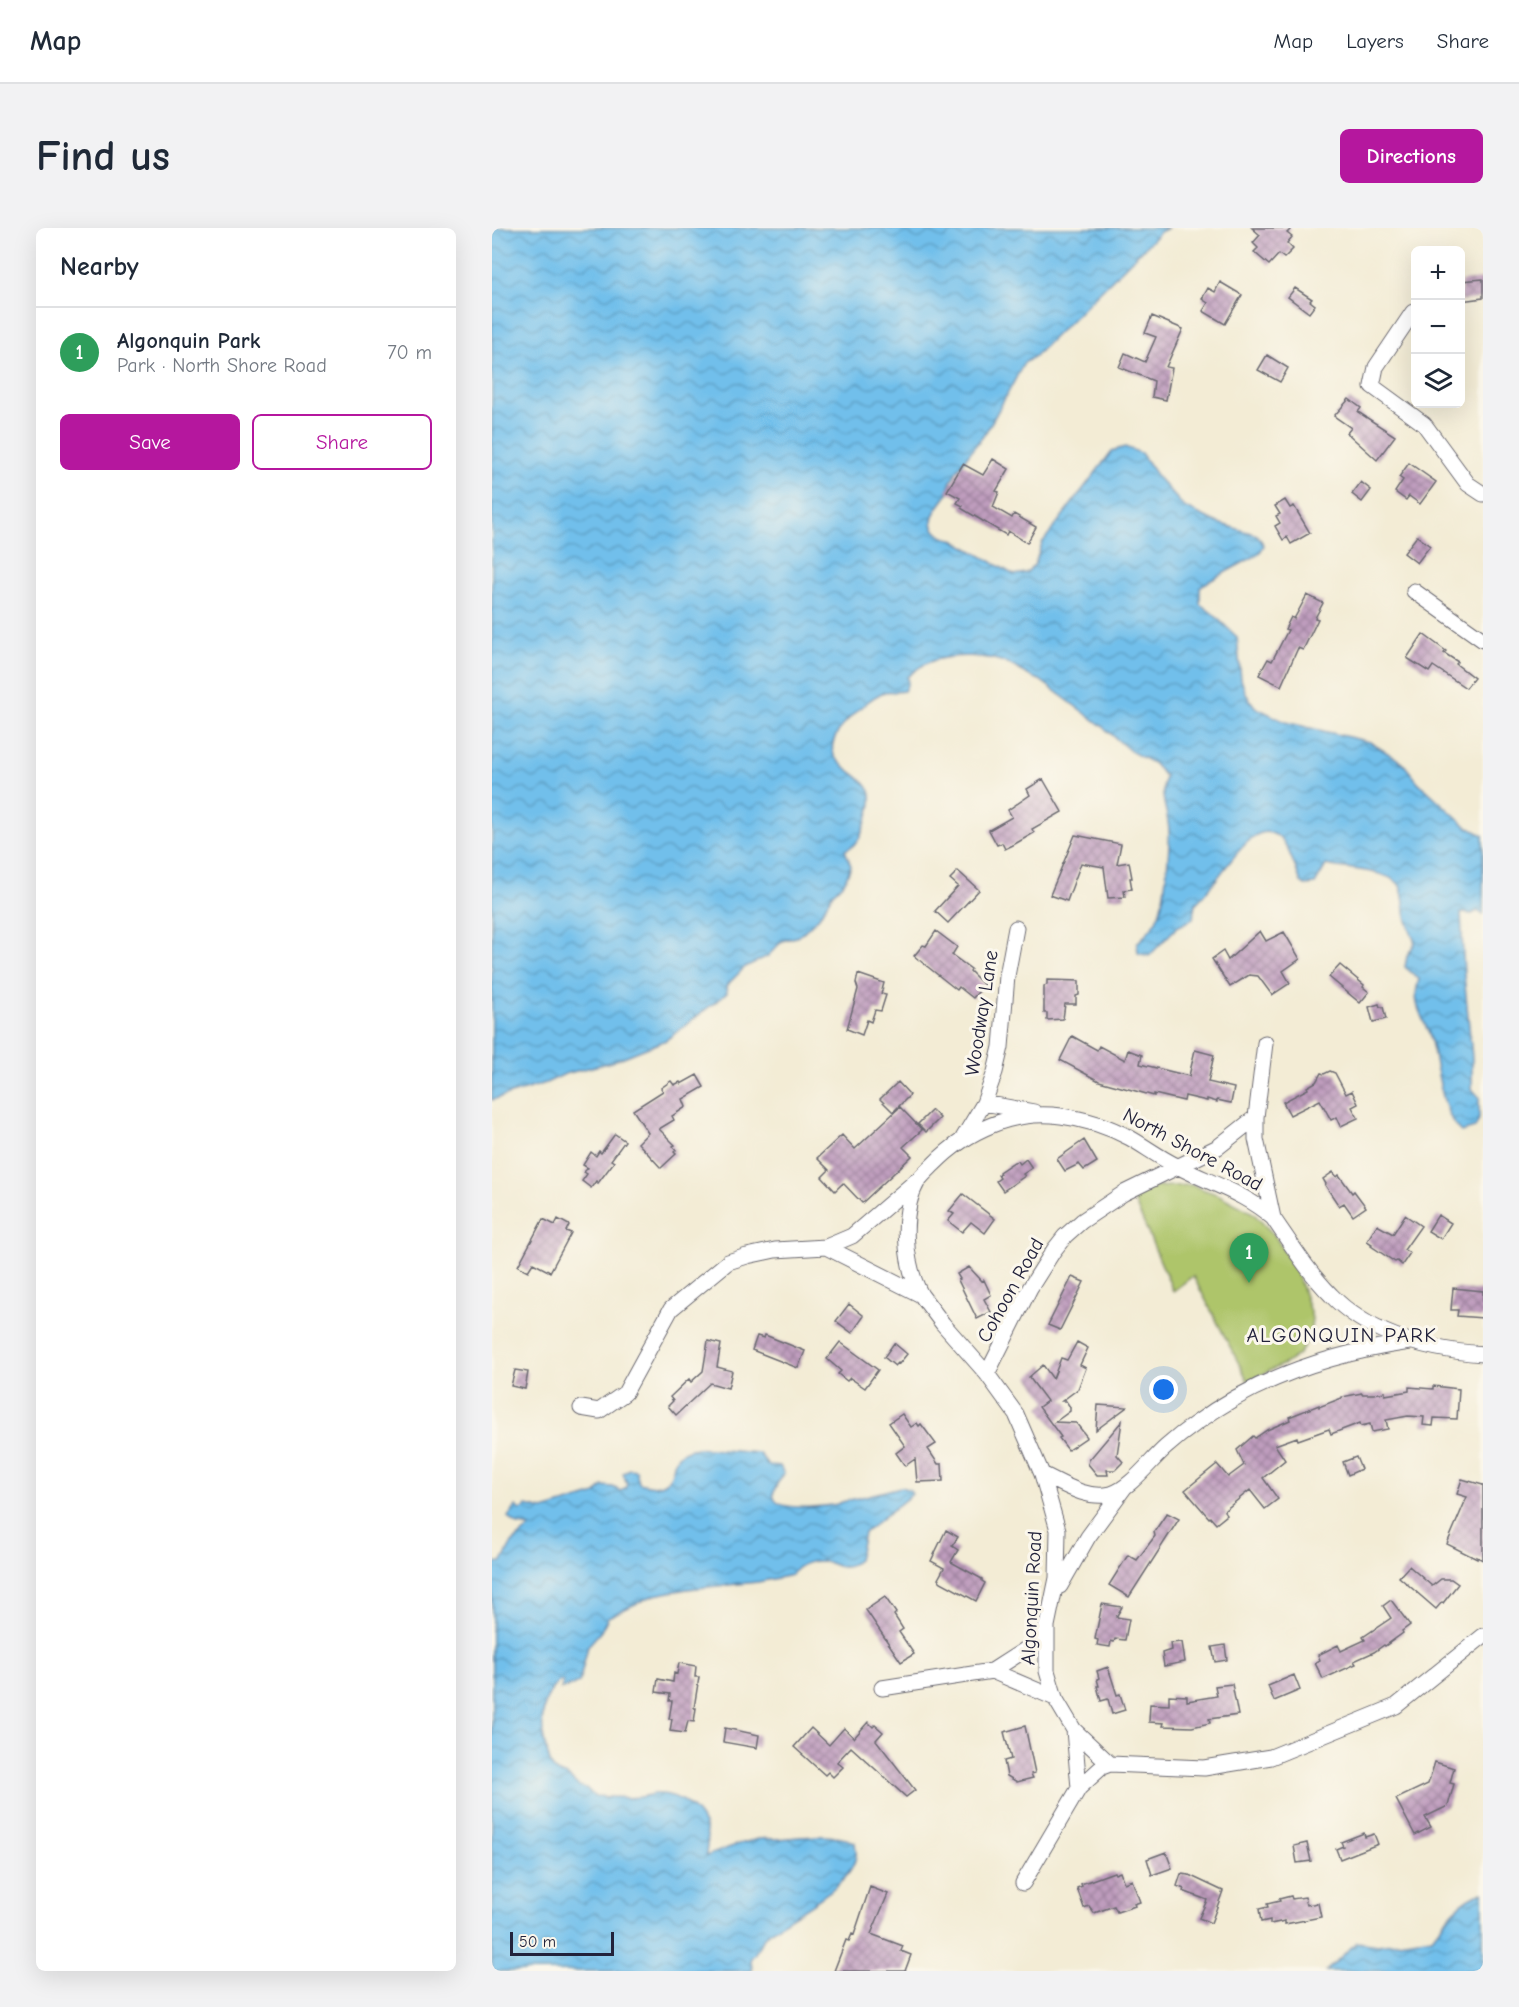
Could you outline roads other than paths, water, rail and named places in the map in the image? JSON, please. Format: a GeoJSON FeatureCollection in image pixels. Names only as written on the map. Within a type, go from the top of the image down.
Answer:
{"type":"FeatureCollection","features":[{"type":"Feature","properties":{"kind":"street"},"geometry":{"type":"LineString","coordinates":[[1411,315],[1376,367],[1372,386],[1424,424],[1468,484],[1483,494]]}},
{"type":"Feature","properties":{"kind":"street"},"geometry":{"type":"LineString","coordinates":[[1414,591],[1483,640]]}},
{"type":"Feature","properties":{"kind":"street","name":"Woodway Lane"},"geometry":{"type":"LineString","coordinates":[[961,1141],[984,1103],[995,1072],[1000,1047],[1007,976],[1016,928]]}},
{"type":"Feature","properties":{"kind":"street"},"geometry":{"type":"LineString","coordinates":[[1265,1044],[1256,1117],[1256,1139],[1273,1218]]}},
{"type":"Feature","properties":{"kind":"street","name":"Woodway Lane"},"geometry":{"type":"LineString","coordinates":[[984,1103],[1042,1115]]}},
{"type":"Feature","properties":{"kind":"street","name":"North Shore Road"},"geometry":{"type":"LineString","coordinates":[[581,1408],[599,1411],[625,1393],[671,1309],[728,1262],[775,1250],[826,1247],[852,1236],[919,1179],[946,1151],[961,1141],[991,1125],[1042,1115],[1083,1120],[1107,1127],[1176,1166],[1243,1196],[1273,1218],[1332,1297],[1362,1320],[1410,1342],[1430,1348],[1483,1354]]}},
{"type":"Feature","properties":{"kind":"street","name":"Cohoon Road"},"geometry":{"type":"LineString","coordinates":[[987,1374],[1030,1288],[1065,1236],[1082,1221],[1124,1193],[1218,1147],[1256,1117]]}},
{"type":"Feature","properties":{"kind":"street","name":"North Shore Road"},"geometry":{"type":"LineString","coordinates":[[919,1179],[907,1212],[906,1230],[909,1257],[921,1295]]}},
{"type":"Feature","properties":{"kind":"street","name":"Algonquin Road"},"geometry":{"type":"LineString","coordinates":[[826,1247],[921,1295],[987,1374],[1016,1414],[1042,1474],[1058,1530],[1057,1578],[1047,1626],[1047,1671],[1055,1698],[1074,1730],[1110,1764]]}},
{"type":"Feature","properties":{"kind":"street"},"geometry":{"type":"LineString","coordinates":[[1054,1598],[1065,1574],[1088,1537],[1125,1486],[1166,1447],[1195,1424],[1255,1388],[1290,1372],[1342,1355],[1410,1342]]}},
{"type":"Feature","properties":{"kind":"street"},"geometry":{"type":"LineString","coordinates":[[1042,1474],[1084,1494],[1100,1496],[1112,1494],[1125,1486]]}},
{"type":"Feature","properties":{"kind":"street"},"geometry":{"type":"LineString","coordinates":[[882,1688],[992,1671],[1034,1644],[1047,1626]]}},
{"type":"Feature","properties":{"kind":"street"},"geometry":{"type":"LineString","coordinates":[[1023,1883],[1079,1788],[1102,1767],[1110,1764],[1204,1768],[1271,1757],[1396,1706],[1483,1636]]}},
{"type":"Feature","properties":{"kind":"street"},"geometry":{"type":"LineString","coordinates":[[992,1671],[1055,1698]]}},
{"type":"Feature","properties":{"kind":"street"},"geometry":{"type":"LineString","coordinates":[[1074,1730],[1079,1788]]}},
{"type":"Feature","properties":{"kind":"water"},"geometry":{"type":"Polygon","coordinates":[[[492,228],[1168,228],[1160,232],[1035,356],[1024,363],[987,430],[953,478],[948,493],[934,513],[932,523],[942,536],[952,539],[1014,575],[1026,573],[1035,564],[1042,543],[1112,451],[1125,447],[1141,453],[1156,475],[1184,507],[1218,523],[1257,535],[1264,545],[1259,554],[1200,587],[1200,604],[1237,637],[1241,679],[1246,694],[1255,707],[1285,722],[1370,742],[1402,762],[1418,782],[1467,827],[1483,835],[1483,914],[1477,911],[1472,914],[1461,913],[1472,1057],[1472,1089],[1479,1097],[1479,1119],[1475,1128],[1461,1132],[1454,1124],[1444,1101],[1429,1034],[1417,1003],[1419,979],[1405,967],[1407,956],[1415,943],[1407,919],[1402,891],[1397,882],[1389,877],[1367,871],[1326,865],[1315,884],[1305,885],[1301,882],[1282,840],[1267,832],[1261,833],[1245,844],[1195,904],[1193,919],[1177,927],[1149,956],[1138,953],[1137,943],[1150,930],[1157,918],[1165,885],[1169,839],[1163,798],[1165,776],[1153,763],[1130,751],[1102,726],[1040,680],[998,660],[971,656],[943,658],[923,665],[907,677],[908,683],[904,691],[884,692],[875,697],[857,710],[841,728],[835,738],[834,755],[867,786],[871,795],[870,809],[859,838],[855,844],[845,850],[851,866],[845,881],[833,893],[819,917],[799,936],[782,941],[768,956],[745,967],[726,986],[727,993],[666,1040],[611,1062],[565,1074],[546,1083],[492,1100],[492,228]]]}},
{"type":"Feature","properties":{"kind":"water"},"geometry":{"type":"Polygon","coordinates":[[[697,1448],[759,1453],[768,1465],[780,1466],[784,1474],[777,1484],[774,1498],[783,1505],[791,1507],[831,1506],[901,1487],[910,1490],[912,1494],[864,1533],[858,1560],[849,1566],[840,1567],[821,1561],[811,1562],[802,1565],[792,1575],[758,1582],[687,1589],[654,1595],[608,1617],[601,1631],[588,1646],[579,1683],[561,1689],[563,1682],[560,1681],[548,1696],[542,1724],[551,1764],[556,1771],[586,1788],[594,1796],[629,1798],[663,1794],[681,1800],[689,1805],[701,1819],[707,1839],[706,1856],[759,1839],[826,1836],[855,1842],[856,1854],[851,1868],[831,1890],[766,1935],[751,1958],[752,1971],[492,1971],[492,1563],[502,1562],[512,1543],[531,1527],[518,1525],[508,1517],[516,1506],[521,1510],[527,1506],[543,1510],[596,1494],[603,1486],[613,1487],[620,1491],[625,1489],[627,1484],[623,1473],[629,1469],[636,1470],[639,1483],[660,1485],[670,1477],[678,1457],[685,1451],[697,1448]]]}},
{"type":"Feature","properties":{"kind":"water"},"geometry":{"type":"Polygon","coordinates":[[[1483,1892],[1483,1971],[1326,1971],[1357,1942],[1378,1945],[1432,1937],[1461,1904],[1483,1892]]]}},
{"type":"Feature","properties":{"kind":"place","name":"Algonquin Park"},"geometry":{"type":"Point","coordinates":[1249,1283]}},
{"type":"Feature","properties":{"kind":"district","name":"ALGONQUIN PARK"},"geometry":{"type":"Point","coordinates":[1342,1335]}}]}
